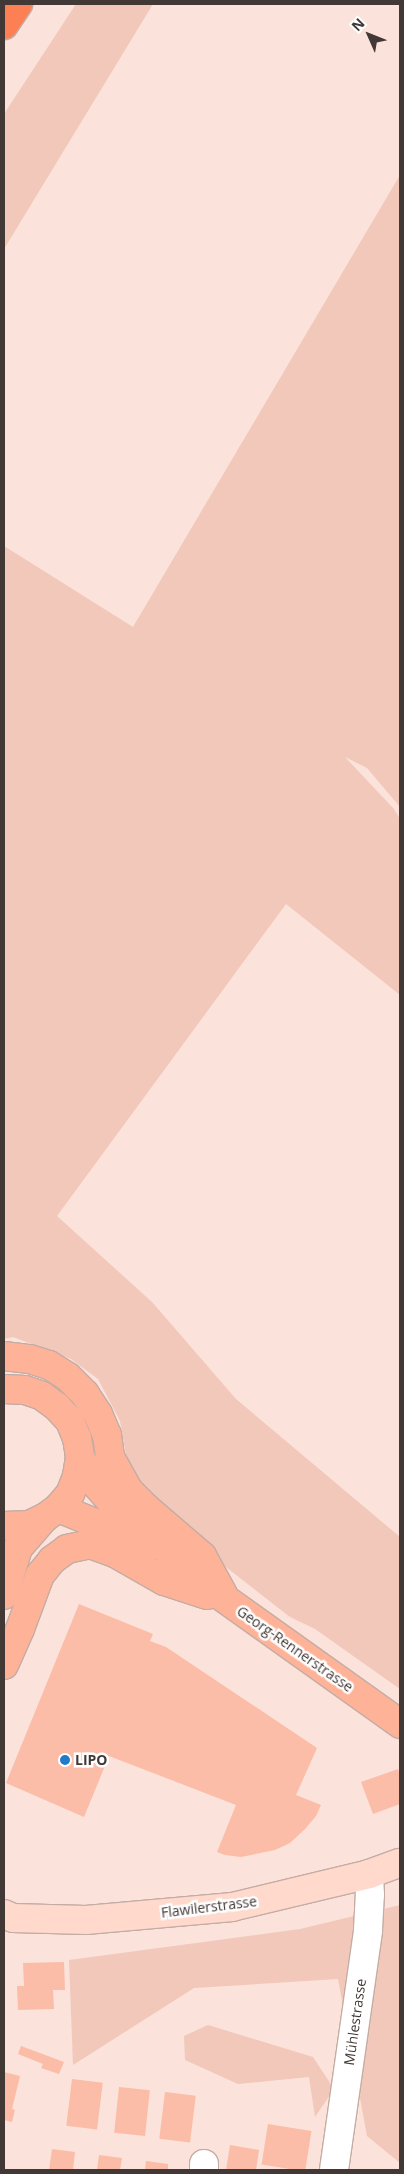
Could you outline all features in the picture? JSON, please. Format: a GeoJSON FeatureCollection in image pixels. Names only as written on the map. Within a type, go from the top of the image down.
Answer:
{"type":"FeatureCollection","features":[{"type":"Feature","properties":{"kind":"highway"},"geometry":{"type":"LineString","coordinates":[[4,25],[18,4]]}},
{"type":"Feature","properties":{"kind":"main road"},"geometry":{"type":"LineString","coordinates":[[4,1356],[30,1359],[49,1365],[68,1377],[85,1394],[98,1414],[106,1435],[110,1458],[129,1491],[202,1556],[227,1602]]}},
{"type":"Feature","properties":{"kind":"main road"},"geometry":{"type":"LineString","coordinates":[[4,1389],[24,1390],[42,1396],[58,1407],[70,1422],[77,1438],[80,1457],[74,1485],[18,1548],[4,1595]]}},
{"type":"Feature","properties":{"kind":"main road","name":"Georg-Rennerstrasse"},"geometry":{"type":"LineString","coordinates":[[80,1457],[94,1482],[120,1512],[161,1545],[190,1574],[391,1717]]}},
{"type":"Feature","properties":{"kind":"main road"},"geometry":{"type":"LineString","coordinates":[[4,1526],[29,1525],[51,1513]]}},
{"type":"Feature","properties":{"kind":"main road","name":"Georg-Rennerstrasse"},"geometry":{"type":"LineString","coordinates":[[51,1513],[113,1530],[152,1555],[190,1574]]}},
{"type":"Feature","properties":{"kind":"main road"},"geometry":{"type":"LineString","coordinates":[[4,1666],[40,1575],[52,1560],[67,1549],[90,1544],[115,1553],[164,1580],[227,1602]]}},
{"type":"Feature","properties":{"kind":"main road","name":"Flawilerstrasse"},"geometry":{"type":"LineString","coordinates":[[6,1916],[107,1919],[232,1906],[369,1874],[400,1863]]}},
{"type":"Feature","properties":{"kind":"street","name":"Mühlestrasse"},"geometry":{"type":"LineString","coordinates":[[334,2170],[368,1930],[369,1874]]}},
{"type":"Feature","properties":{"kind":"shaded area"},"geometry":{"type":"Polygon","coordinates":[[[76,4],[153,4],[4,249],[4,114],[76,4]]]}},
{"type":"Feature","properties":{"kind":"shaded area"},"geometry":{"type":"Polygon","coordinates":[[[400,175],[400,807],[367,768],[345,757],[394,809],[400,819],[400,995],[286,904],[57,1216],[152,1302],[236,1399],[400,1537],[400,1689],[315,1629],[290,1617],[181,1532],[141,1486],[126,1455],[120,1421],[98,1379],[71,1359],[13,1337],[4,1339],[4,546],[133,627],[400,175]]]}},
{"type":"Feature","properties":{"kind":"shaded area"},"geometry":{"type":"Polygon","coordinates":[[[400,1905],[400,2163],[367,2136],[338,1979],[194,1988],[73,2065],[69,1960],[300,1929],[400,1905]]]}},
{"type":"Feature","properties":{"kind":"shaded area"},"geometry":{"type":"Polygon","coordinates":[[[208,2025],[313,2057],[334,2089],[315,2117],[309,2077],[238,2084],[185,2060],[184,2036],[208,2025]]]}},
{"type":"Feature","properties":{"kind":"building"},"geometry":{"type":"Polygon","coordinates":[[[79,1604],[153,1634],[150,1641],[166,1647],[317,1748],[296,1795],[321,1805],[316,1816],[305,1829],[290,1843],[275,1850],[241,1857],[225,1855],[217,1852],[236,1805],[109,1756],[84,1817],[6,1783],[79,1604]]]}},
{"type":"Feature","properties":{"kind":"building"},"geometry":{"type":"Polygon","coordinates":[[[398,1769],[400,1775],[400,1804],[373,1814],[361,1782],[398,1769]]]}},
{"type":"Feature","properties":{"kind":"building"},"geometry":{"type":"Polygon","coordinates":[[[64,1962],[65,1990],[53,1990],[54,2009],[18,2010],[17,1986],[24,1986],[23,1963],[64,1962]]]}},
{"type":"Feature","properties":{"kind":"building"},"geometry":{"type":"Polygon","coordinates":[[[21,2046],[64,2062],[59,2074],[41,2068],[43,2064],[18,2054],[21,2046]]]}},
{"type":"Feature","properties":{"kind":"building"},"geometry":{"type":"Polygon","coordinates":[[[4,2072],[20,2076],[12,2109],[15,2110],[12,2122],[4,2120],[4,2072]]]}},
{"type":"Feature","properties":{"kind":"building"},"geometry":{"type":"Polygon","coordinates":[[[72,2079],[103,2083],[97,2129],[66,2126],[72,2079]]]}},
{"type":"Feature","properties":{"kind":"building"},"geometry":{"type":"Polygon","coordinates":[[[119,2087],[150,2090],[145,2136],[114,2133],[119,2087]]]}},
{"type":"Feature","properties":{"kind":"building"},"geometry":{"type":"Polygon","coordinates":[[[165,2092],[196,2096],[190,2142],[159,2139],[165,2092]]]}},
{"type":"Feature","properties":{"kind":"building"},"geometry":{"type":"Polygon","coordinates":[[[268,2124],[311,2131],[305,2170],[262,2164],[268,2124]]]}},
{"type":"Feature","properties":{"kind":"building"},"geometry":{"type":"Polygon","coordinates":[[[230,2145],[259,2150],[256,2170],[226,2170],[230,2145]]]}},
{"type":"Feature","properties":{"kind":"building"},"geometry":{"type":"Polygon","coordinates":[[[52,2149],[75,2152],[73,2170],[49,2170],[52,2149]]]}},
{"type":"Feature","properties":{"kind":"building"},"geometry":{"type":"Polygon","coordinates":[[[99,2155],[122,2158],[120,2170],[97,2170],[99,2155]]]}},
{"type":"Feature","properties":{"kind":"building"},"geometry":{"type":"Polygon","coordinates":[[[146,2161],[168,2164],[168,2170],[145,2170],[146,2161]]]}},
{"type":"Feature","properties":{"kind":"place","name":"LIPO"},"geometry":{"type":"Point","coordinates":[65,1760]}}]}
